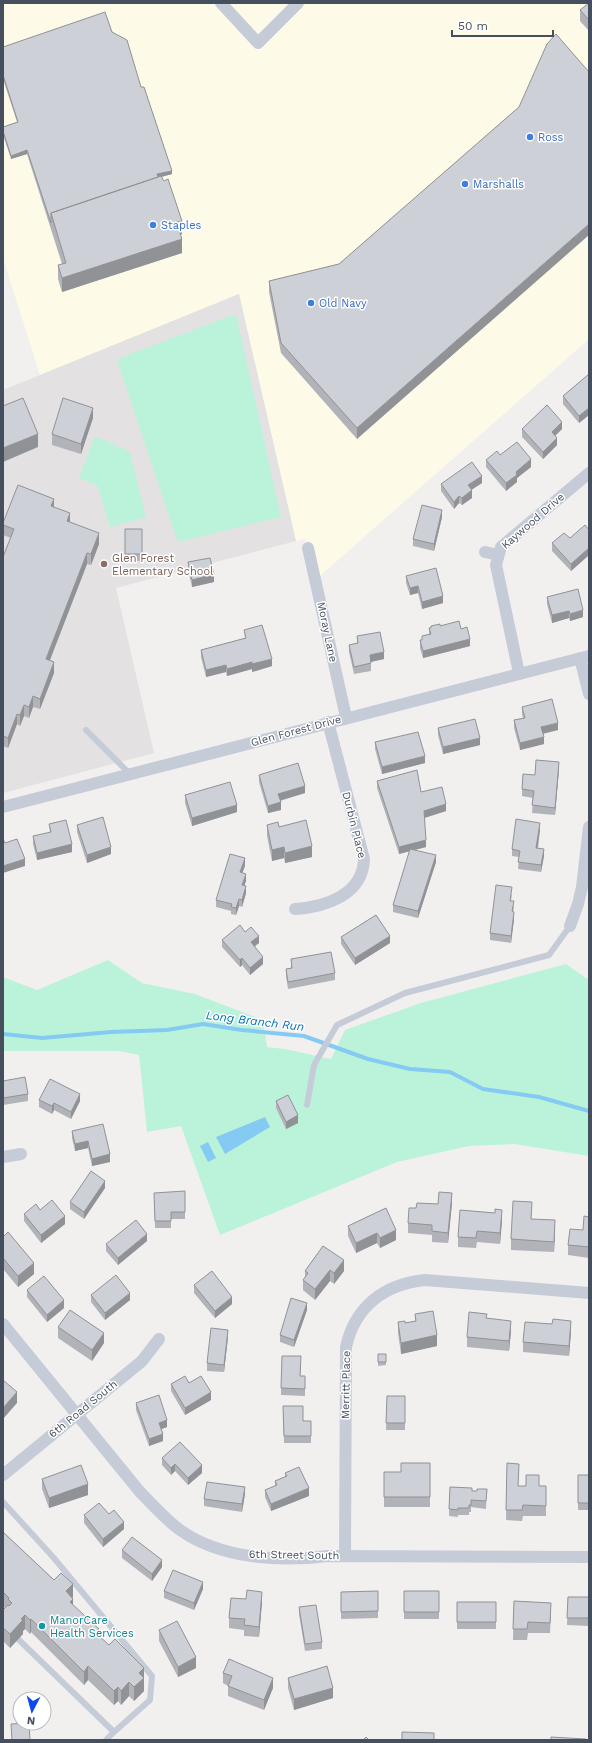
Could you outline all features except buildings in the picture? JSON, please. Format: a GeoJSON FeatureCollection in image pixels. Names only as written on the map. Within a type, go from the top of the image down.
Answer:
{"type":"FeatureCollection","features":[{"type":"Feature","properties":{"kind":"street"},"geometry":{"type":"LineString","coordinates":[[221,3],[258,43],[298,3]]}},
{"type":"Feature","properties":{"kind":"street","name":"Kaywood Drive"},"geometry":{"type":"LineString","coordinates":[[519,673],[496,565],[498,555],[501,547],[589,472]]}},
{"type":"Feature","properties":{"kind":"street","name":"Moray Lane"},"geometry":{"type":"LineString","coordinates":[[308,548],[346,717]]}},
{"type":"Feature","properties":{"kind":"street"},"geometry":{"type":"LineString","coordinates":[[485,552],[498,555]]}},
{"type":"Feature","properties":{"kind":"street"},"geometry":{"type":"LineString","coordinates":[[585,657],[589,694]]}},
{"type":"Feature","properties":{"kind":"street","name":"Glen Forest Drive"},"geometry":{"type":"LineString","coordinates":[[3,807],[346,717],[585,657]]}},
{"type":"Feature","properties":{"kind":"street","name":"Durbin Place"},"geometry":{"type":"LineString","coordinates":[[295,909],[311,908],[328,903],[344,895],[352,889],[360,878],[364,868],[364,859],[328,722]]}},
{"type":"Feature","properties":{"kind":"street"},"geometry":{"type":"LineString","coordinates":[[570,926],[578,904],[582,886],[589,827]]}},
{"type":"Feature","properties":{"kind":"street"},"geometry":{"type":"LineString","coordinates":[[3,1157],[21,1154]]}},
{"type":"Feature","properties":{"kind":"street","name":"Merritt Place"},"geometry":{"type":"LineString","coordinates":[[345,1556],[346,1347],[348,1335],[356,1320],[367,1306],[378,1296],[392,1287],[410,1281],[425,1280],[589,1293]]}},
{"type":"Feature","properties":{"kind":"street","name":"6th Street South"},"geometry":{"type":"LineString","coordinates":[[3,1324],[140,1492],[161,1514],[181,1530],[196,1539],[213,1546],[239,1554],[262,1557],[589,1557]]}},
{"type":"Feature","properties":{"kind":"street","name":"6th Road South"},"geometry":{"type":"LineString","coordinates":[[3,1475],[142,1361],[159,1339]]}},
{"type":"Feature","properties":{"kind":"lane"},"geometry":{"type":"LineString","coordinates":[[86,730],[130,774]]}},
{"type":"Feature","properties":{"kind":"lane"},"geometry":{"type":"LineString","coordinates":[[307,1105],[314,1065],[337,1025],[405,994],[549,955],[570,926]]}},
{"type":"Feature","properties":{"kind":"lane"},"geometry":{"type":"LineString","coordinates":[[3,1502],[53,1557],[152,1676],[150,1700],[106,1740]]}},
{"type":"Feature","properties":{"kind":"lane"},"geometry":{"type":"LineString","coordinates":[[18,1639],[114,1732]]}},
{"type":"Feature","properties":{"kind":"shaded area"},"geometry":{"type":"Polygon","coordinates":[[[3,3],[589,3],[589,339],[314,581],[305,539],[296,541],[239,294],[40,375],[3,258],[3,3]]]}},
{"type":"Feature","properties":{"kind":"shaded area","name":"Glen Forest Elementary School"},"geometry":{"type":"Polygon","coordinates":[[[239,294],[296,541],[116,588],[154,753],[3,793],[3,390],[239,294]]]}},
{"type":"Feature","properties":{"kind":"green space"},"geometry":{"type":"Polygon","coordinates":[[[236,314],[281,517],[178,542],[117,359],[236,314]]]}},
{"type":"Feature","properties":{"kind":"green space"},"geometry":{"type":"Polygon","coordinates":[[[95,436],[130,452],[146,517],[110,527],[98,486],[79,478],[95,436]]]}},
{"type":"Feature","properties":{"kind":"green space"},"geometry":{"type":"Polygon","coordinates":[[[108,960],[142,983],[195,994],[263,1020],[267,1047],[285,1049],[331,1059],[345,1030],[421,1003],[566,964],[589,980],[589,1156],[514,1144],[469,1146],[397,1162],[220,1235],[181,1126],[147,1132],[139,1055],[119,1051],[3,1051],[3,977],[37,990],[108,960]]]}},
{"type":"Feature","properties":{"kind":"water"},"geometry":{"type":"Polygon","coordinates":[[[265,1117],[270,1127],[225,1154],[216,1137],[265,1117]]]}},
{"type":"Feature","properties":{"kind":"water"},"geometry":{"type":"Polygon","coordinates":[[[208,1142],[216,1158],[208,1162],[200,1146],[208,1142]]]}},
{"type":"Feature","properties":{"kind":"waterway","name":"Long Branch Run"},"geometry":{"type":"LineString","coordinates":[[3,1034],[42,1038],[111,1032],[167,1030],[203,1024],[242,1030],[304,1036],[368,1059],[410,1069],[450,1072],[483,1089],[539,1097],[589,1111]]}},
{"type":"Feature","properties":{"kind":"place","name":"Ross"},"geometry":{"type":"Point","coordinates":[530,137]}},
{"type":"Feature","properties":{"kind":"place","name":"Marshalls"},"geometry":{"type":"Point","coordinates":[465,184]}},
{"type":"Feature","properties":{"kind":"place","name":"Staples"},"geometry":{"type":"Point","coordinates":[153,225]}},
{"type":"Feature","properties":{"kind":"place","name":"Old Navy"},"geometry":{"type":"Point","coordinates":[311,303]}},
{"type":"Feature","properties":{"kind":"place","name":"Glen Forest Elementary School"},"geometry":{"type":"Point","coordinates":[104,564]}},
{"type":"Feature","properties":{"kind":"place","name":"ManorCare Health Services"},"geometry":{"type":"Point","coordinates":[42,1626]}}]}
